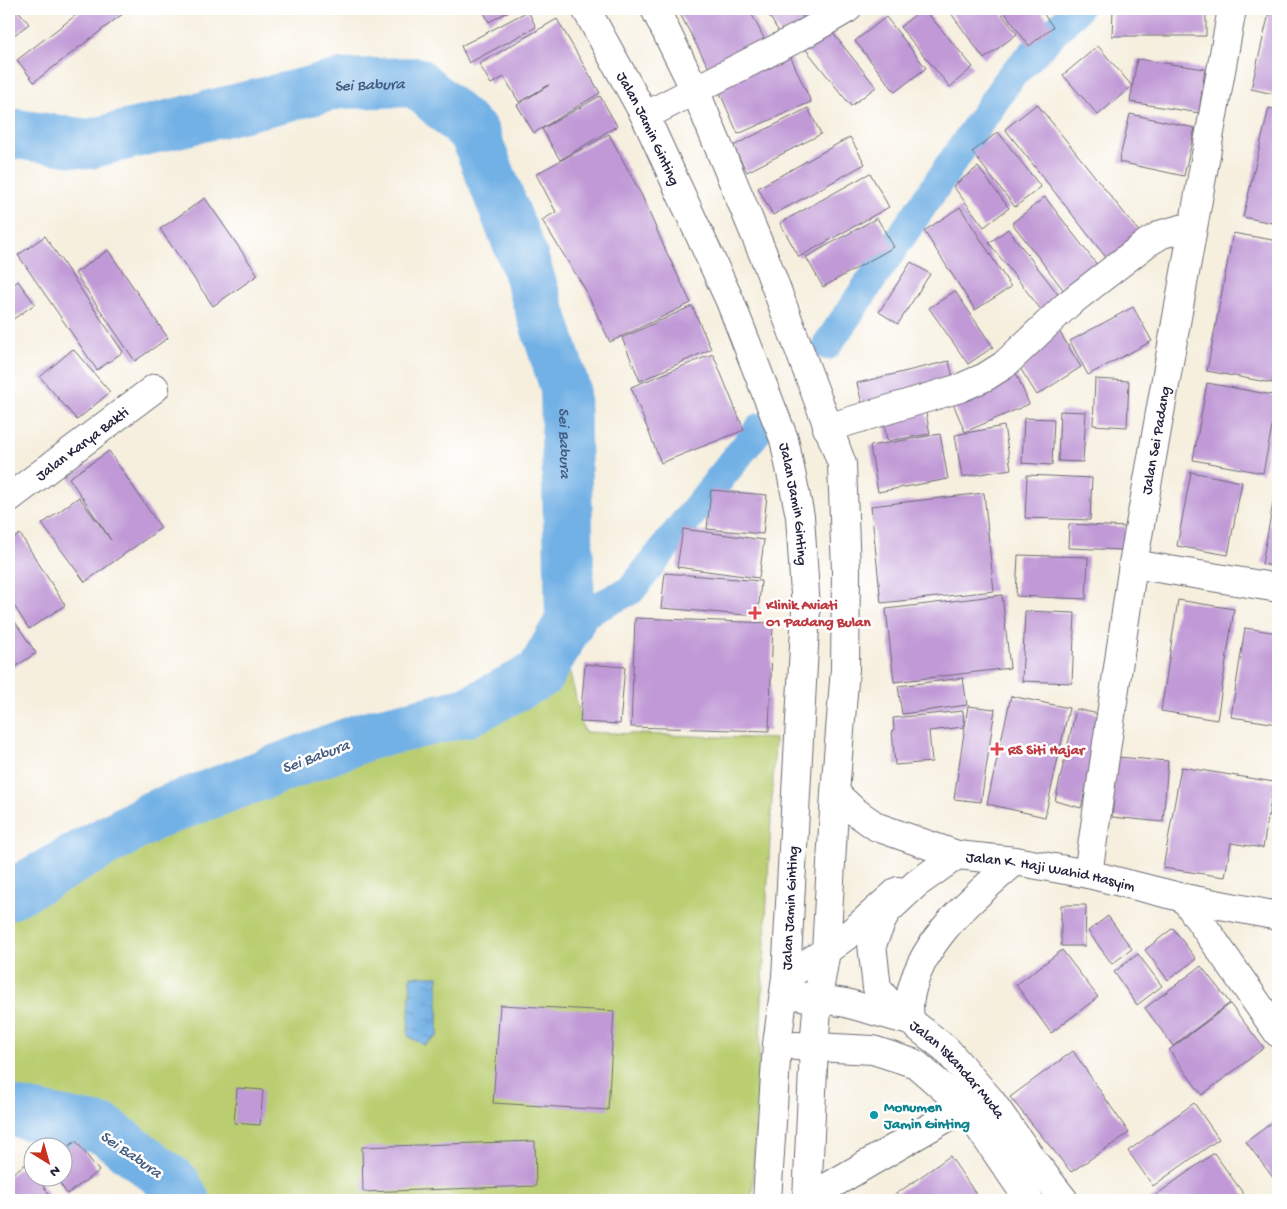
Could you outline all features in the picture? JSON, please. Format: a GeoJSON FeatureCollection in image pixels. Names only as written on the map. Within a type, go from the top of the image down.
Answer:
{"type":"FeatureCollection","features":[{"type":"Feature","properties":{"kind":"main road","name":"Jalan Jamin Ginting"},"geometry":{"type":"LineString","coordinates":[[586,9],[645,116],[730,301],[784,439],[800,516],[806,610],[784,986],[777,1044],[767,1200]]}},
{"type":"Feature","properties":{"kind":"main road"},"geometry":{"type":"LineString","coordinates":[[645,116],[848,9]]}},
{"type":"Feature","properties":{"kind":"main road","name":"Jalan Sei Padang"},"geometry":{"type":"LineString","coordinates":[[1088,874],[1133,564],[1232,9]]}},
{"type":"Feature","properties":{"kind":"main road"},"geometry":{"type":"LineString","coordinates":[[657,10],[695,90],[766,261],[842,464],[846,571],[845,669],[835,793],[826,951],[818,998],[814,1048],[808,1200]]}},
{"type":"Feature","properties":{"kind":"main road"},"geometry":{"type":"LineString","coordinates":[[827,428],[960,388],[984,377],[1004,364],[1067,305],[1147,243],[1162,234],[1192,226]]}},
{"type":"Feature","properties":{"kind":"main road","name":"Jalan Karya Bakti"},"geometry":{"type":"LineString","coordinates":[[9,498],[155,388]]}},
{"type":"Feature","properties":{"kind":"main road"},"geometry":{"type":"LineString","coordinates":[[1133,564],[1278,588]]}},
{"type":"Feature","properties":{"kind":"main road","name":"Jalan K. Haji Wahid Hasyim"},"geometry":{"type":"LineString","coordinates":[[835,793],[853,810],[877,827],[957,855],[1015,861],[1088,874],[1184,898],[1278,916]]}},
{"type":"Feature","properties":{"kind":"main road"},"geometry":{"type":"LineString","coordinates":[[784,986],[853,931],[890,896],[923,873],[957,855]]}},
{"type":"Feature","properties":{"kind":"main road"},"geometry":{"type":"LineString","coordinates":[[910,1021],[894,1009],[877,988],[872,944],[886,912],[916,884],[957,855]]}},
{"type":"Feature","properties":{"kind":"main road"},"geometry":{"type":"LineString","coordinates":[[910,1021],[909,999],[931,946],[970,902],[1015,861]]}},
{"type":"Feature","properties":{"kind":"main road"},"geometry":{"type":"LineString","coordinates":[[1184,898],[1278,1033]]}},
{"type":"Feature","properties":{"kind":"main road","name":"Jalan Iskandar Muda"},"geometry":{"type":"LineString","coordinates":[[784,986],[818,998],[846,1003],[910,1021],[946,1049],[992,1101],[1032,1159],[1064,1200]]}},
{"type":"Feature","properties":{"kind":"main road","name":"Jalan Iskandar Muda"},"geometry":{"type":"LineString","coordinates":[[777,1044],[814,1048],[873,1050],[916,1064],[965,1108],[1029,1200]]}},
{"type":"Feature","properties":{"kind":"main road"},"geometry":{"type":"LineString","coordinates":[[808,1200],[965,1108]]}},
{"type":"Feature","properties":{"kind":"green space"},"geometry":{"type":"Polygon","coordinates":[[[566,656],[584,732],[775,739],[752,1200],[185,1200],[176,1184],[105,1130],[9,1109],[9,896],[168,809],[540,674],[566,656]]]}},
{"type":"Feature","properties":{"kind":"water"},"geometry":{"type":"Polygon","coordinates":[[[411,976],[438,976],[438,1036],[424,1045],[408,1036],[411,976]]]}},
{"type":"Feature","properties":{"kind":"building"},"geometry":{"type":"Polygon","coordinates":[[[9,9],[17,9],[29,24],[9,39],[9,9]]]}},
{"type":"Feature","properties":{"kind":"building"},"geometry":{"type":"Polygon","coordinates":[[[84,9],[129,9],[34,82],[17,60],[84,9]]]}},
{"type":"Feature","properties":{"kind":"building"},"geometry":{"type":"Polygon","coordinates":[[[482,9],[513,9],[489,22],[482,9]]]}},
{"type":"Feature","properties":{"kind":"building"},"geometry":{"type":"Polygon","coordinates":[[[690,9],[749,9],[766,42],[711,72],[680,14],[690,9]]]}},
{"type":"Feature","properties":{"kind":"building"},"geometry":{"type":"Polygon","coordinates":[[[765,9],[798,9],[806,22],[782,37],[765,9]]]}},
{"type":"Feature","properties":{"kind":"building"},"geometry":{"type":"Polygon","coordinates":[[[805,9],[820,9],[809,15],[805,9]]]}},
{"type":"Feature","properties":{"kind":"building"},"geometry":{"type":"Polygon","coordinates":[[[924,9],[973,67],[950,87],[900,27],[924,9]]]}},
{"type":"Feature","properties":{"kind":"building"},"geometry":{"type":"Polygon","coordinates":[[[948,9],[998,9],[1017,34],[984,59],[948,9]]]}},
{"type":"Feature","properties":{"kind":"building"},"geometry":{"type":"Polygon","coordinates":[[[1002,9],[1040,9],[1053,27],[1029,46],[1002,9]]]}},
{"type":"Feature","properties":{"kind":"building"},"geometry":{"type":"Polygon","coordinates":[[[1113,9],[1206,9],[1206,36],[1112,36],[1113,9]]]}},
{"type":"Feature","properties":{"kind":"building"},"geometry":{"type":"Polygon","coordinates":[[[1270,9],[1278,9],[1278,95],[1251,89],[1270,9]]]}},
{"type":"Feature","properties":{"kind":"building"},"geometry":{"type":"Polygon","coordinates":[[[528,11],[536,27],[469,63],[461,46],[528,11]]]}},
{"type":"Feature","properties":{"kind":"building"},"geometry":{"type":"Polygon","coordinates":[[[886,17],[926,68],[895,92],[855,41],[886,17]]]}},
{"type":"Feature","properties":{"kind":"building"},"geometry":{"type":"Polygon","coordinates":[[[557,19],[600,93],[534,133],[517,105],[549,85],[519,102],[504,77],[491,84],[479,64],[557,19]]]}},
{"type":"Feature","properties":{"kind":"building"},"geometry":{"type":"Polygon","coordinates":[[[828,27],[876,87],[851,106],[804,47],[828,27]]]}},
{"type":"Feature","properties":{"kind":"building"},"geometry":{"type":"Polygon","coordinates":[[[1098,46],[1132,86],[1098,115],[1063,75],[1098,46]]]}},
{"type":"Feature","properties":{"kind":"building"},"geometry":{"type":"Polygon","coordinates":[[[788,51],[811,102],[738,134],[716,84],[788,51]]]}},
{"type":"Feature","properties":{"kind":"building"},"geometry":{"type":"Polygon","coordinates":[[[1137,59],[1205,69],[1199,113],[1130,102],[1137,59]]]}},
{"type":"Feature","properties":{"kind":"building"},"geometry":{"type":"Polygon","coordinates":[[[600,96],[617,126],[560,160],[542,129],[600,96]]]}},
{"type":"Feature","properties":{"kind":"building"},"geometry":{"type":"Polygon","coordinates":[[[1037,104],[1141,234],[1108,260],[1005,129],[1037,104]]]}},
{"type":"Feature","properties":{"kind":"building"},"geometry":{"type":"Polygon","coordinates":[[[808,108],[821,134],[747,172],[733,146],[808,108]]]}},
{"type":"Feature","properties":{"kind":"building"},"geometry":{"type":"Polygon","coordinates":[[[1269,108],[1278,110],[1277,224],[1243,217],[1269,108]]]}},
{"type":"Feature","properties":{"kind":"building"},"geometry":{"type":"Polygon","coordinates":[[[1130,114],[1195,128],[1184,176],[1119,162],[1130,114]]]}},
{"type":"Feature","properties":{"kind":"building"},"geometry":{"type":"Polygon","coordinates":[[[998,132],[1041,187],[1015,207],[972,152],[998,132]]]}},
{"type":"Feature","properties":{"kind":"building"},"geometry":{"type":"Polygon","coordinates":[[[609,134],[642,196],[691,303],[610,342],[585,289],[542,220],[556,212],[536,174],[609,134]]]}},
{"type":"Feature","properties":{"kind":"building"},"geometry":{"type":"Polygon","coordinates":[[[850,137],[865,164],[773,215],[758,188],[850,137]]]}},
{"type":"Feature","properties":{"kind":"building"},"geometry":{"type":"Polygon","coordinates":[[[978,167],[1009,208],[984,227],[953,186],[978,167]]]}},
{"type":"Feature","properties":{"kind":"building"},"geometry":{"type":"Polygon","coordinates":[[[870,173],[889,207],[799,257],[780,223],[870,173]]]}},
{"type":"Feature","properties":{"kind":"building"},"geometry":{"type":"Polygon","coordinates":[[[1045,197],[1098,266],[1065,292],[1012,223],[1045,197]]]}},
{"type":"Feature","properties":{"kind":"building"},"geometry":{"type":"Polygon","coordinates":[[[205,198],[258,275],[213,306],[160,229],[205,198]]]}},
{"type":"Feature","properties":{"kind":"building"},"geometry":{"type":"Polygon","coordinates":[[[960,207],[1011,287],[975,310],[924,231],[960,207]]]}},
{"type":"Feature","properties":{"kind":"building"},"geometry":{"type":"Polygon","coordinates":[[[877,218],[894,247],[823,287],[806,257],[877,218]]]}},
{"type":"Feature","properties":{"kind":"building"},"geometry":{"type":"Polygon","coordinates":[[[1008,229],[1064,302],[1046,316],[989,243],[1008,229]]]}},
{"type":"Feature","properties":{"kind":"building"},"geometry":{"type":"Polygon","coordinates":[[[1233,233],[1278,241],[1278,353],[1272,383],[1207,371],[1233,233]]]}},
{"type":"Feature","properties":{"kind":"building"},"geometry":{"type":"Polygon","coordinates":[[[45,236],[123,352],[97,370],[18,255],[45,236]]]}},
{"type":"Feature","properties":{"kind":"building"},"geometry":{"type":"Polygon","coordinates":[[[108,250],[168,338],[135,361],[75,273],[108,250]]]}},
{"type":"Feature","properties":{"kind":"building"},"geometry":{"type":"Polygon","coordinates":[[[911,262],[930,274],[898,324],[879,312],[911,262]]]}},
{"type":"Feature","properties":{"kind":"building"},"geometry":{"type":"Polygon","coordinates":[[[18,281],[35,304],[9,322],[9,288],[18,281]]]}},
{"type":"Feature","properties":{"kind":"building"},"geometry":{"type":"Polygon","coordinates":[[[955,291],[993,347],[968,364],[929,308],[955,291]]]}},
{"type":"Feature","properties":{"kind":"building"},"geometry":{"type":"Polygon","coordinates":[[[692,306],[711,349],[640,381],[622,338],[692,306]]]}},
{"type":"Feature","properties":{"kind":"building"},"geometry":{"type":"Polygon","coordinates":[[[1133,307],[1152,341],[1088,375],[1070,341],[1133,307]]]}},
{"type":"Feature","properties":{"kind":"building"},"geometry":{"type":"Polygon","coordinates":[[[1059,331],[1081,367],[1037,395],[1015,360],[1059,331]]]}},
{"type":"Feature","properties":{"kind":"building"},"geometry":{"type":"Polygon","coordinates":[[[73,349],[110,392],[77,420],[40,377],[73,349]]]}},
{"type":"Feature","properties":{"kind":"building"},"geometry":{"type":"Polygon","coordinates":[[[713,354],[744,430],[661,463],[631,387],[713,354]]]}},
{"type":"Feature","properties":{"kind":"building"},"geometry":{"type":"Polygon","coordinates":[[[949,361],[955,387],[863,408],[857,383],[949,361]]]}},
{"type":"Feature","properties":{"kind":"building"},"geometry":{"type":"Polygon","coordinates":[[[1014,368],[1029,404],[965,432],[950,396],[1014,368]]]}},
{"type":"Feature","properties":{"kind":"building"},"geometry":{"type":"Polygon","coordinates":[[[1095,379],[1129,381],[1127,427],[1093,425],[1095,379]]]}},
{"type":"Feature","properties":{"kind":"building"},"geometry":{"type":"Polygon","coordinates":[[[1207,383],[1278,396],[1263,473],[1193,460],[1207,383]]]}},
{"type":"Feature","properties":{"kind":"building"},"geometry":{"type":"Polygon","coordinates":[[[925,408],[930,434],[887,441],[883,416],[925,408]]]}},
{"type":"Feature","properties":{"kind":"building"},"geometry":{"type":"Polygon","coordinates":[[[1060,411],[1086,412],[1083,462],[1058,461],[1060,411]]]}},
{"type":"Feature","properties":{"kind":"building"},"geometry":{"type":"Polygon","coordinates":[[[1024,418],[1054,419],[1052,465],[1022,463],[1024,418]]]}},
{"type":"Feature","properties":{"kind":"building"},"geometry":{"type":"Polygon","coordinates":[[[1004,426],[1011,469],[962,477],[955,435],[1004,426]]]}},
{"type":"Feature","properties":{"kind":"building"},"geometry":{"type":"Polygon","coordinates":[[[940,434],[948,479],[878,492],[870,446],[940,434]]]}},
{"type":"Feature","properties":{"kind":"building"},"geometry":{"type":"Polygon","coordinates":[[[109,451],[161,528],[85,582],[42,524],[79,497],[111,540],[69,478],[109,451]]]}},
{"type":"Feature","properties":{"kind":"building"},"geometry":{"type":"Polygon","coordinates":[[[1191,472],[1242,482],[1228,555],[1177,546],[1191,472]]]}},
{"type":"Feature","properties":{"kind":"building"},"geometry":{"type":"Polygon","coordinates":[[[1027,475],[1092,478],[1090,520],[1025,518],[1027,475]]]}},
{"type":"Feature","properties":{"kind":"building"},"geometry":{"type":"Polygon","coordinates":[[[1278,481],[1278,567],[1262,564],[1278,481]]]}},
{"type":"Feature","properties":{"kind":"building"},"geometry":{"type":"Polygon","coordinates":[[[711,490],[767,495],[763,534],[707,529],[711,490]]]}},
{"type":"Feature","properties":{"kind":"building"},"geometry":{"type":"Polygon","coordinates":[[[984,493],[994,591],[881,603],[871,506],[984,493]]]}},
{"type":"Feature","properties":{"kind":"building"},"geometry":{"type":"Polygon","coordinates":[[[1069,524],[1126,527],[1125,550],[1068,548],[1069,524]]]}},
{"type":"Feature","properties":{"kind":"building"},"geometry":{"type":"Polygon","coordinates":[[[683,529],[764,540],[759,578],[677,567],[683,529]]]}},
{"type":"Feature","properties":{"kind":"building"},"geometry":{"type":"Polygon","coordinates":[[[20,534],[65,605],[29,629],[9,598],[9,541],[20,534]]]}},
{"type":"Feature","properties":{"kind":"building"},"geometry":{"type":"Polygon","coordinates":[[[1018,555],[1088,557],[1086,599],[1016,596],[1018,555]]]}},
{"type":"Feature","properties":{"kind":"building"},"geometry":{"type":"Polygon","coordinates":[[[665,573],[761,581],[758,616],[661,608],[665,573]]]}},
{"type":"Feature","properties":{"kind":"building"},"geometry":{"type":"Polygon","coordinates":[[[1002,595],[1010,668],[894,682],[886,609],[1002,595]]]}},
{"type":"Feature","properties":{"kind":"building"},"geometry":{"type":"Polygon","coordinates":[[[1178,600],[1234,609],[1217,720],[1161,711],[1178,600]]]}},
{"type":"Feature","properties":{"kind":"building"},"geometry":{"type":"Polygon","coordinates":[[[1025,611],[1075,613],[1072,683],[1022,681],[1025,611]]]}},
{"type":"Feature","properties":{"kind":"building"},"geometry":{"type":"Polygon","coordinates":[[[9,613],[36,653],[9,671],[9,613]]]}},
{"type":"Feature","properties":{"kind":"building"},"geometry":{"type":"Polygon","coordinates":[[[635,618],[773,623],[769,731],[631,727],[635,618]]]}},
{"type":"Feature","properties":{"kind":"building"},"geometry":{"type":"Polygon","coordinates":[[[1245,628],[1278,633],[1278,724],[1231,717],[1245,628]]]}},
{"type":"Feature","properties":{"kind":"building"},"geometry":{"type":"Polygon","coordinates":[[[585,664],[625,667],[620,724],[580,722],[585,664]]]}},
{"type":"Feature","properties":{"kind":"building"},"geometry":{"type":"Polygon","coordinates":[[[963,678],[967,705],[902,714],[898,686],[963,678]]]}},
{"type":"Feature","properties":{"kind":"building"},"geometry":{"type":"Polygon","coordinates":[[[1011,696],[1069,708],[1045,817],[987,804],[1011,696]]]}},
{"type":"Feature","properties":{"kind":"building"},"geometry":{"type":"Polygon","coordinates":[[[968,706],[995,709],[981,802],[954,799],[968,706]]]}},
{"type":"Feature","properties":{"kind":"building"},"geometry":{"type":"Polygon","coordinates":[[[1076,709],[1103,715],[1081,808],[1055,801],[1076,709]]]}},
{"type":"Feature","properties":{"kind":"building"},"geometry":{"type":"Polygon","coordinates":[[[963,711],[964,727],[929,731],[932,762],[895,765],[892,730],[894,730],[893,718],[963,711]]]}},
{"type":"Feature","properties":{"kind":"building"},"geometry":{"type":"Polygon","coordinates":[[[1117,757],[1168,761],[1163,822],[1112,817],[1117,757]]]}},
{"type":"Feature","properties":{"kind":"building"},"geometry":{"type":"Polygon","coordinates":[[[1181,767],[1274,782],[1263,848],[1231,843],[1225,877],[1163,868],[1181,767]]]}},
{"type":"Feature","properties":{"kind":"building"},"geometry":{"type":"Polygon","coordinates":[[[1061,905],[1086,905],[1085,946],[1061,946],[1061,905]]]}},
{"type":"Feature","properties":{"kind":"building"},"geometry":{"type":"Polygon","coordinates":[[[1108,916],[1132,949],[1112,964],[1088,931],[1108,916]]]}},
{"type":"Feature","properties":{"kind":"building"},"geometry":{"type":"Polygon","coordinates":[[[1173,928],[1196,959],[1168,980],[1145,950],[1173,928]]]}},
{"type":"Feature","properties":{"kind":"building"},"geometry":{"type":"Polygon","coordinates":[[[1062,950],[1098,997],[1051,1033],[1016,985],[1062,950]]]}},
{"type":"Feature","properties":{"kind":"building"},"geometry":{"type":"Polygon","coordinates":[[[1138,954],[1162,986],[1137,1005],[1114,972],[1138,954]]]}},
{"type":"Feature","properties":{"kind":"building"},"geometry":{"type":"Polygon","coordinates":[[[1201,966],[1230,1003],[1173,1046],[1145,1008],[1201,966]]]}},
{"type":"Feature","properties":{"kind":"building"},"geometry":{"type":"Polygon","coordinates":[[[1230,1004],[1264,1048],[1202,1095],[1169,1050],[1230,1004]]]}},
{"type":"Feature","properties":{"kind":"building"},"geometry":{"type":"Polygon","coordinates":[[[500,1005],[614,1011],[608,1110],[493,1103],[500,1005]]]}},
{"type":"Feature","properties":{"kind":"building"},"geometry":{"type":"Polygon","coordinates":[[[1073,1051],[1129,1133],[1071,1172],[1010,1097],[1073,1051]]]}},
{"type":"Feature","properties":{"kind":"building"},"geometry":{"type":"Polygon","coordinates":[[[237,1088],[263,1090],[260,1125],[234,1123],[237,1088]]]}},
{"type":"Feature","properties":{"kind":"building"},"geometry":{"type":"Polygon","coordinates":[[[1194,1103],[1219,1139],[1153,1186],[1128,1151],[1194,1103]]]}},
{"type":"Feature","properties":{"kind":"building"},"geometry":{"type":"Polygon","coordinates":[[[1278,1118],[1278,1184],[1246,1142],[1278,1118]]]}},
{"type":"Feature","properties":{"kind":"building"},"geometry":{"type":"Polygon","coordinates":[[[76,1141],[99,1171],[67,1194],[62,1186],[72,1186],[72,1144],[76,1141]]]}},
{"type":"Feature","properties":{"kind":"building"},"geometry":{"type":"Polygon","coordinates":[[[535,1141],[536,1186],[363,1192],[362,1147],[535,1141]]]}},
{"type":"Feature","properties":{"kind":"building"},"geometry":{"type":"Polygon","coordinates":[[[1214,1153],[1248,1200],[1149,1200],[1214,1153]]]}},
{"type":"Feature","properties":{"kind":"building"},"geometry":{"type":"Polygon","coordinates":[[[950,1156],[980,1200],[886,1200],[899,1192],[950,1156]]]}},
{"type":"Feature","properties":{"kind":"building"},"geometry":{"type":"Polygon","coordinates":[[[22,1167],[22,1186],[43,1186],[49,1194],[40,1200],[9,1200],[9,1176],[22,1167]]]}},
{"type":"Feature","properties":{"kind":"waterway"},"geometry":{"type":"LineString","coordinates":[[827,345],[1011,76],[1077,9]]}},
{"type":"Feature","properties":{"kind":"waterway","name":"Sei Babura"},"geometry":{"type":"LineString","coordinates":[[9,133],[89,144],[340,84],[416,82],[474,133],[524,260],[565,388],[570,621],[540,674],[468,712],[369,735],[154,815],[9,895]]}},
{"type":"Feature","properties":{"kind":"waterway"},"geometry":{"type":"LineString","coordinates":[[570,621],[631,590],[760,428]]}},
{"type":"Feature","properties":{"kind":"waterway","name":"Sei Babura"},"geometry":{"type":"LineString","coordinates":[[9,1111],[105,1130],[176,1184],[185,1200]]}},
{"type":"Feature","properties":{"kind":"place","name":"Klinik Aviati 01 Padang Bulan"},"geometry":{"type":"Point","coordinates":[755,613]}},
{"type":"Feature","properties":{"kind":"place","name":"RS Siti Hajar"},"geometry":{"type":"Point","coordinates":[997,749]}},
{"type":"Feature","properties":{"kind":"place","name":"Monumen Jamin Ginting"},"geometry":{"type":"Point","coordinates":[874,1115]}}]}
